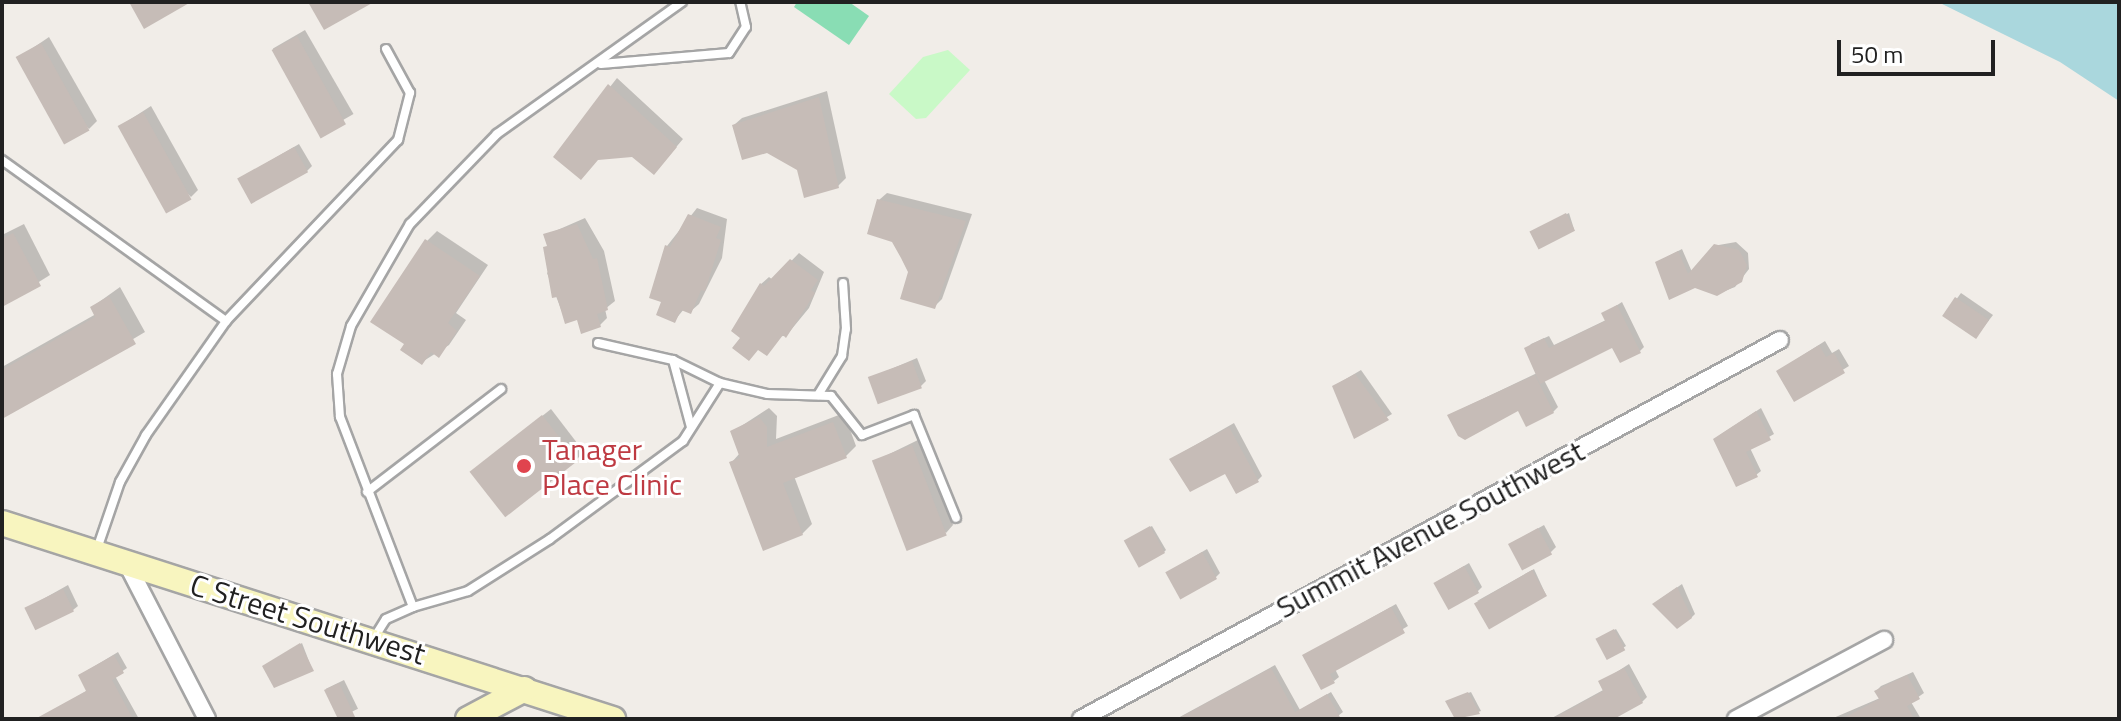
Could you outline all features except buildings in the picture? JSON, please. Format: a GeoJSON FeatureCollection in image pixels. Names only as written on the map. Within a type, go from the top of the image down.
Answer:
{"type":"FeatureCollection","features":[{"type":"Feature","properties":{"kind":"main road","name":"C Street Southwest"},"geometry":{"type":"LineString","coordinates":[[2,523],[373,638],[613,719]]}},
{"type":"Feature","properties":{"kind":"main road"},"geometry":{"type":"LineString","coordinates":[[468,719],[525,689]]}},
{"type":"Feature","properties":{"kind":"street","name":"Summit Avenue Southwest"},"geometry":{"type":"LineString","coordinates":[[1081,719],[1780,340]]}},
{"type":"Feature","properties":{"kind":"street"},"geometry":{"type":"LineString","coordinates":[[126,562],[207,719]]}},
{"type":"Feature","properties":{"kind":"street"},"geometry":{"type":"LineString","coordinates":[[1736,719],[1884,640]]}},
{"type":"Feature","properties":{"kind":"lane"},"geometry":{"type":"LineString","coordinates":[[413,607],[340,417],[337,374],[351,326],[382,265],[410,224],[497,134],[600,64],[682,2]]}},
{"type":"Feature","properties":{"kind":"lane"},"geometry":{"type":"LineString","coordinates":[[600,64],[729,53],[746,27],[740,2]]}},
{"type":"Feature","properties":{"kind":"lane"},"geometry":{"type":"LineString","coordinates":[[96,553],[120,482],[146,435],[226,321],[398,140],[410,93],[386,49]]}},
{"type":"Feature","properties":{"kind":"lane"},"geometry":{"type":"LineString","coordinates":[[2,160],[226,321]]}},
{"type":"Feature","properties":{"kind":"lane"},"geometry":{"type":"LineString","coordinates":[[818,395],[842,356],[846,329],[843,283]]}},
{"type":"Feature","properties":{"kind":"lane"},"geometry":{"type":"LineString","coordinates":[[598,343],[673,360],[720,383],[767,394],[831,396],[862,435],[914,415],[956,518]]}},
{"type":"Feature","properties":{"kind":"lane"},"geometry":{"type":"LineString","coordinates":[[673,360],[691,427]]}},
{"type":"Feature","properties":{"kind":"lane"},"geometry":{"type":"LineString","coordinates":[[373,638],[386,619],[413,607],[468,591],[550,539],[683,441],[720,383]]}},
{"type":"Feature","properties":{"kind":"lane"},"geometry":{"type":"LineString","coordinates":[[367,492],[501,389]]}},
{"type":"Feature","properties":{"kind":"green space"},"geometry":{"type":"Polygon","coordinates":[[[797,2],[849,2],[869,16],[849,45],[794,7],[797,2]]]}},
{"type":"Feature","properties":{"kind":"green space"},"geometry":{"type":"Polygon","coordinates":[[[948,50],[970,70],[926,118],[916,119],[889,94],[923,57],[948,50]]]}},
{"type":"Feature","properties":{"kind":"water"},"geometry":{"type":"Polygon","coordinates":[[[1938,2],[2119,2],[2119,101],[2060,62],[1938,2]]]}},
{"type":"Feature","properties":{"kind":"place","name":"Tanager Place Clinic"},"geometry":{"type":"Point","coordinates":[524,466]}}]}
